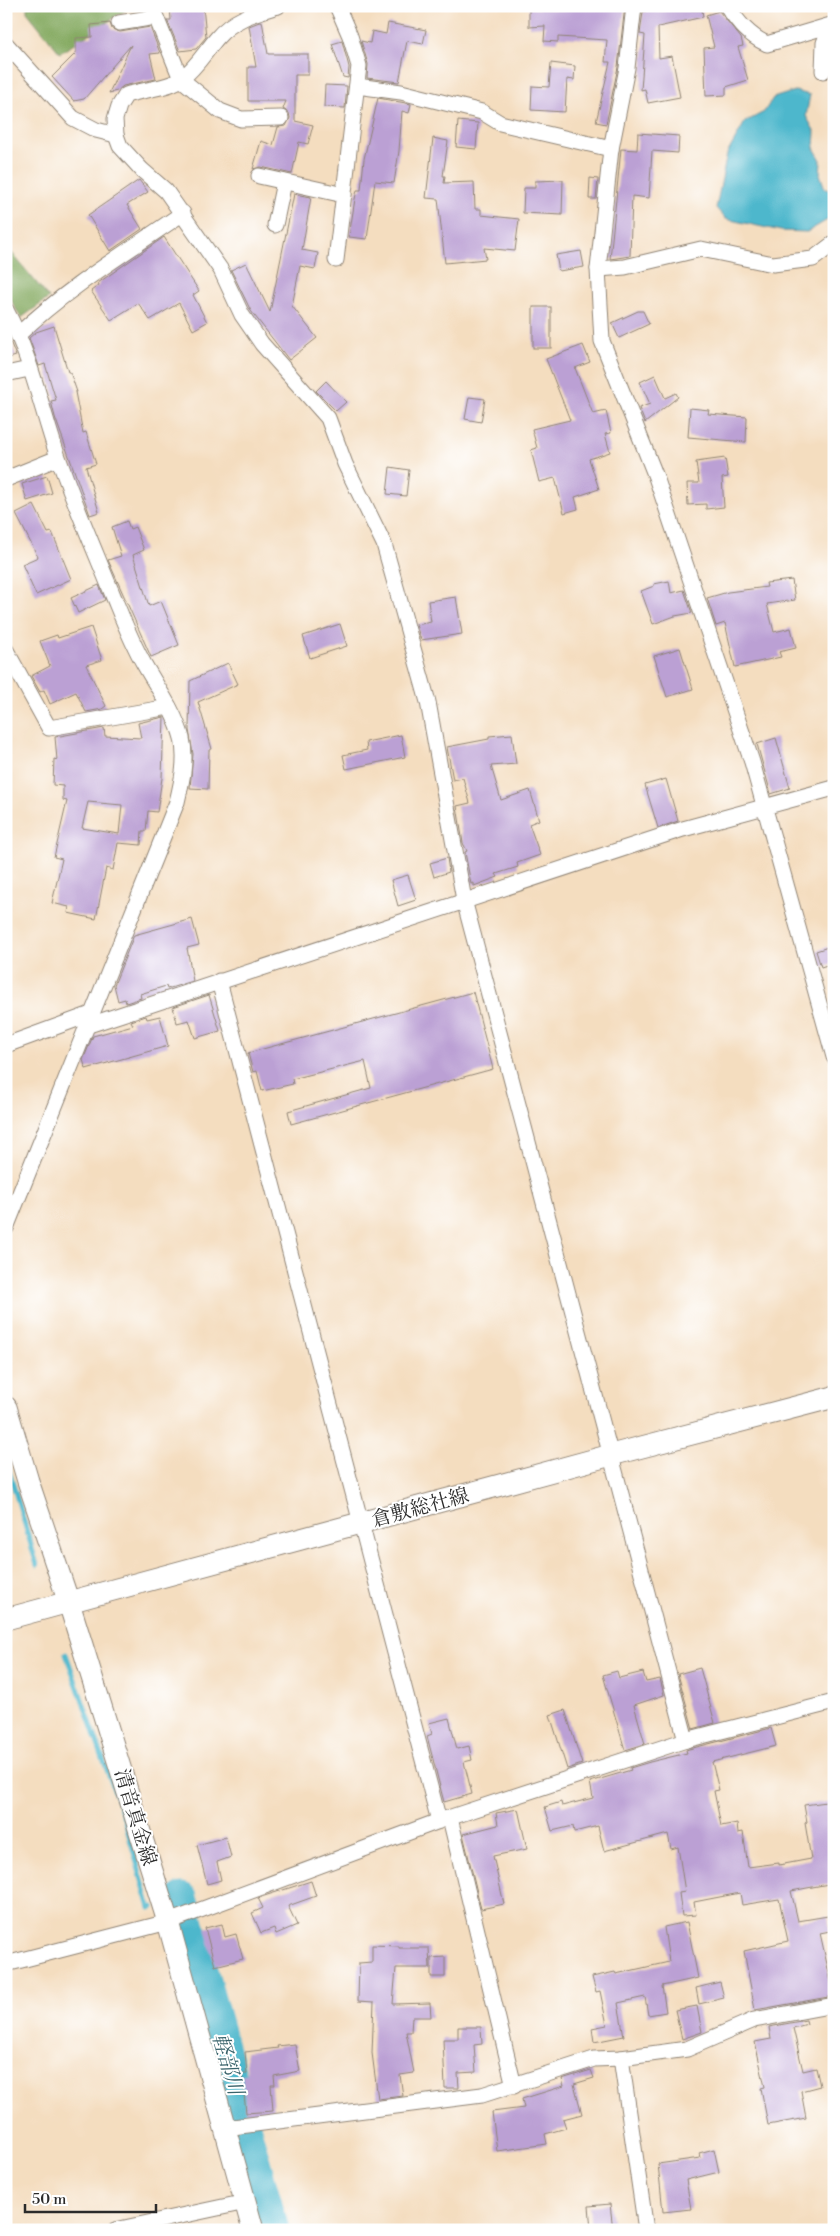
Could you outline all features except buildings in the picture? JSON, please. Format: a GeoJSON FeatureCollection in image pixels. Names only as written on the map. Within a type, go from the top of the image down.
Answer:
{"type":"FeatureCollection","features":[{"type":"Feature","properties":{"kind":"main road","name":"倉敷総社線"},"geometry":{"type":"LineString","coordinates":[[6,1619],[610,1455],[834,1397]]}},
{"type":"Feature","properties":{"kind":"main road","name":"清音真金線"},"geometry":{"type":"LineString","coordinates":[[6,1407],[45,1535],[180,1917],[238,2125],[246,2202],[253,2230]]}},
{"type":"Feature","properties":{"kind":"street"},"geometry":{"type":"LineString","coordinates":[[278,6],[245,16],[232,25],[218,37],[202,59],[181,79],[126,95],[118,106],[115,119],[116,135],[120,146],[142,170],[166,191],[183,213],[221,270],[242,315],[262,344],[328,418],[345,464],[384,544],[428,702],[464,900],[686,1740]]}},
{"type":"Feature","properties":{"kind":"street"},"geometry":{"type":"LineString","coordinates":[[634,6],[627,68],[610,149],[598,269],[602,341],[656,478],[752,762],[834,1057]]}},
{"type":"Feature","properties":{"kind":"street"},"geometry":{"type":"LineString","coordinates":[[726,6],[741,26],[758,40],[767,44],[831,24],[824,43],[823,71]]}},
{"type":"Feature","properties":{"kind":"street"},"geometry":{"type":"LineString","coordinates":[[336,260],[359,66],[340,8]]}},
{"type":"Feature","properties":{"kind":"street"},"geometry":{"type":"LineString","coordinates":[[119,23],[156,18],[181,79],[220,111],[241,119],[281,118]]}},
{"type":"Feature","properties":{"kind":"street"},"geometry":{"type":"LineString","coordinates":[[6,44],[74,118],[96,130],[116,135]]}},
{"type":"Feature","properties":{"kind":"street"},"geometry":{"type":"LineString","coordinates":[[357,86],[401,92],[482,112],[500,123],[610,149]]}},
{"type":"Feature","properties":{"kind":"street"},"geometry":{"type":"LineString","coordinates":[[259,176],[344,195]]}},
{"type":"Feature","properties":{"kind":"street"},"geometry":{"type":"LineString","coordinates":[[275,225],[284,182]]}},
{"type":"Feature","properties":{"kind":"street"},"geometry":{"type":"LineString","coordinates":[[19,334],[40,313],[69,291],[183,213]]}},
{"type":"Feature","properties":{"kind":"street"},"geometry":{"type":"LineString","coordinates":[[598,269],[625,267],[701,249],[774,264],[814,259],[834,243]]}},
{"type":"Feature","properties":{"kind":"street"},"geometry":{"type":"LineString","coordinates":[[6,310],[19,334],[58,458],[123,621],[142,661],[169,708],[182,738],[184,758],[183,779],[177,802],[6,1228]]}},
{"type":"Feature","properties":{"kind":"street"},"geometry":{"type":"LineString","coordinates":[[6,374],[29,369]]}},
{"type":"Feature","properties":{"kind":"street"},"geometry":{"type":"LineString","coordinates":[[6,479],[58,458]]}},
{"type":"Feature","properties":{"kind":"street"},"geometry":{"type":"LineString","coordinates":[[6,650],[49,728],[169,708]]}},
{"type":"Feature","properties":{"kind":"street"},"geometry":{"type":"LineString","coordinates":[[6,1045],[218,981],[683,829],[834,788]]}},
{"type":"Feature","properties":{"kind":"street"},"geometry":{"type":"LineString","coordinates":[[218,981],[360,1523],[444,1819],[514,2086]]}},
{"type":"Feature","properties":{"kind":"street"},"geometry":{"type":"LineString","coordinates":[[6,1964],[180,1917],[444,1819],[686,1740],[834,1702]]}},
{"type":"Feature","properties":{"kind":"street"},"geometry":{"type":"LineString","coordinates":[[238,2125],[482,2095],[594,2059],[621,2058],[687,2049],[754,2020],[834,2005]]}},
{"type":"Feature","properties":{"kind":"street"},"geometry":{"type":"LineString","coordinates":[[621,2058],[646,2230]]}},
{"type":"Feature","properties":{"kind":"street"},"geometry":{"type":"LineString","coordinates":[[115,2230],[246,2202]]}},
{"type":"Feature","properties":{"kind":"green space"},"geometry":{"type":"Polygon","coordinates":[[[27,6],[132,6],[60,53],[27,12],[27,6]]]}},
{"type":"Feature","properties":{"kind":"green space"},"geometry":{"type":"Polygon","coordinates":[[[6,246],[49,298],[21,318],[6,291],[6,246]]]}},
{"type":"Feature","properties":{"kind":"water"},"geometry":{"type":"Polygon","coordinates":[[[795,91],[810,95],[806,116],[815,132],[814,148],[821,160],[820,174],[825,189],[834,190],[834,216],[807,232],[781,231],[726,219],[716,208],[727,154],[745,122],[764,112],[773,98],[795,91]]]}},
{"type":"Feature","properties":{"kind":"waterway"},"geometry":{"type":"LineString","coordinates":[[6,1461],[37,1565]]}},
{"type":"Feature","properties":{"kind":"waterway"},"geometry":{"type":"LineString","coordinates":[[66,1654],[124,1818],[150,1908],[153,1907]]}},
{"type":"Feature","properties":{"kind":"waterway","name":"軽部川"},"geometry":{"type":"LineString","coordinates":[[182,1898],[274,2230]]}}]}
